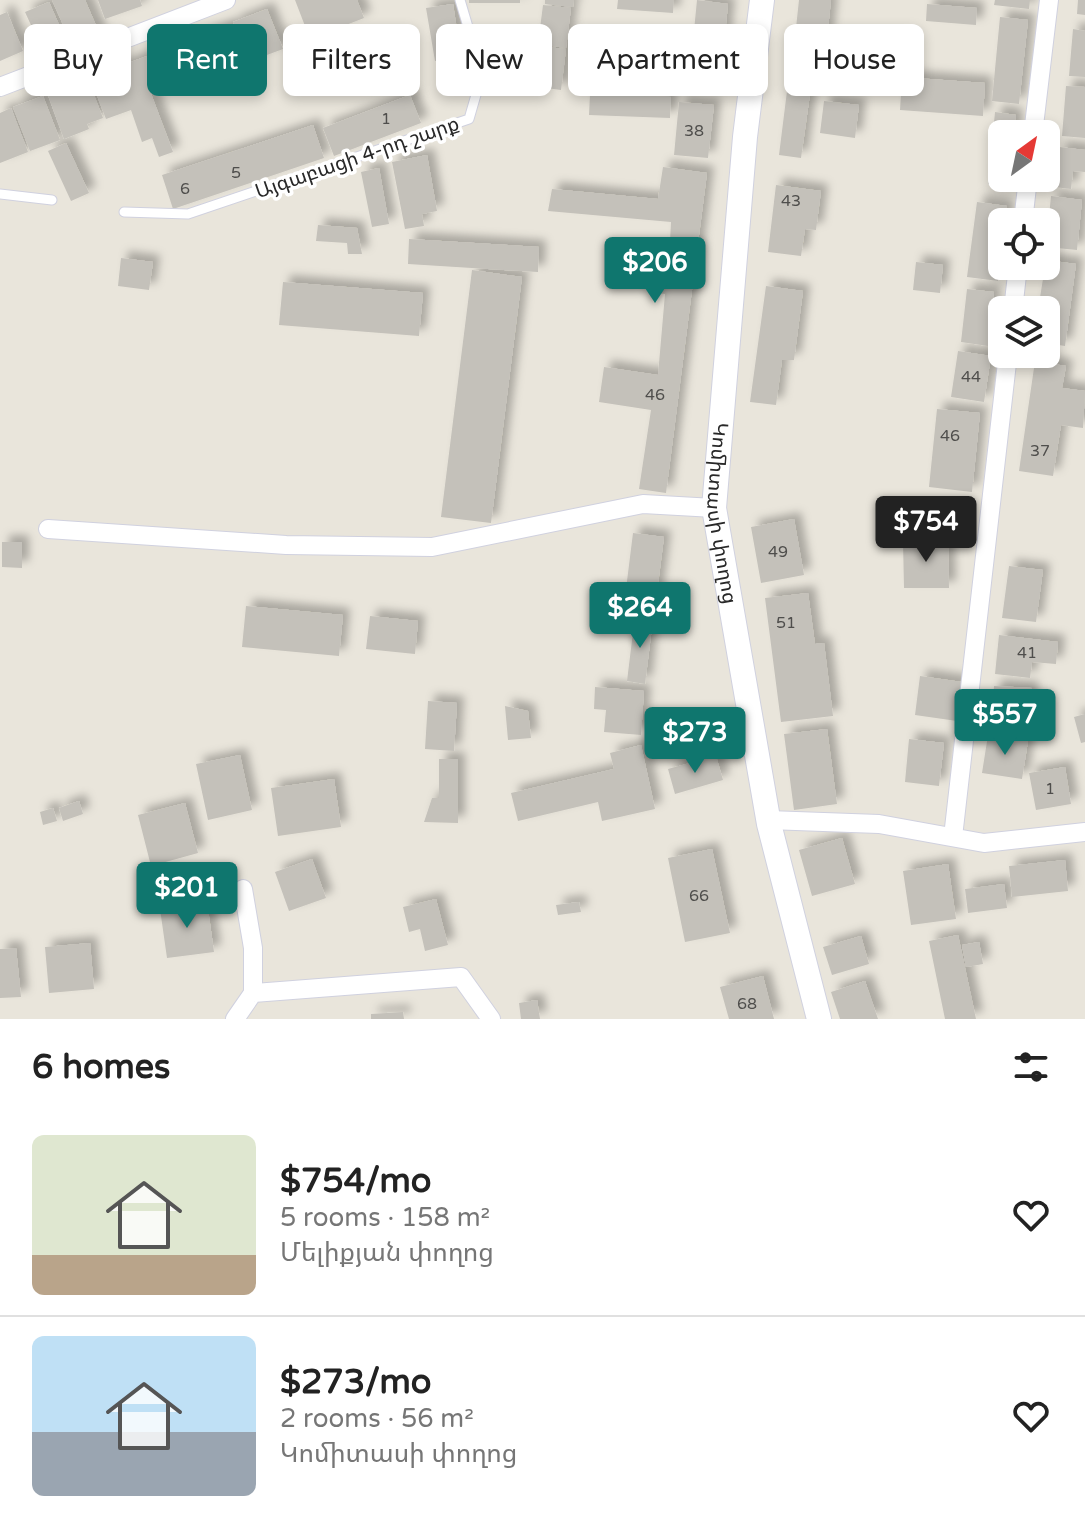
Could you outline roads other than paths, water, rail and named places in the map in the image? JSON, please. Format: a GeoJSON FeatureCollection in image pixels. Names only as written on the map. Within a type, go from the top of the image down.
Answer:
{"type":"FeatureCollection","features":[{"type":"Feature","properties":{"kind":"main road","name":"Կոմիտասի փողոց"},"geometry":{"type":"LineString","coordinates":[[762,0],[745,137],[714,508],[768,820],[819,1019]]}},
{"type":"Feature","properties":{"kind":"street"},"geometry":{"type":"LineString","coordinates":[[0,87],[226,0]]}},
{"type":"Feature","properties":{"kind":"street"},"geometry":{"type":"LineString","coordinates":[[1035,120],[1049,0]]}},
{"type":"Feature","properties":{"kind":"street"},"geometry":{"type":"LineString","coordinates":[[953,837],[1006,368]]}},
{"type":"Feature","properties":{"kind":"street"},"geometry":{"type":"LineString","coordinates":[[48,529],[286,545],[432,547],[643,504],[714,508]]}},
{"type":"Feature","properties":{"kind":"street"},"geometry":{"type":"LineString","coordinates":[[768,820],[879,824],[984,843],[1085,832]]}},
{"type":"Feature","properties":{"kind":"street"},"geometry":{"type":"LineString","coordinates":[[235,1019],[253,993],[253,948],[243,889]]}},
{"type":"Feature","properties":{"kind":"street"},"geometry":{"type":"LineString","coordinates":[[253,993],[461,977],[491,1019]]}},
{"type":"Feature","properties":{"kind":"lane","name":"Այգաբացի 4-րդ շարք"},"geometry":{"type":"LineString","coordinates":[[124,212],[188,214],[469,119],[482,74],[460,0]]}},
{"type":"Feature","properties":{"kind":"lane"},"geometry":{"type":"LineString","coordinates":[[0,194],[52,200]]}}]}
